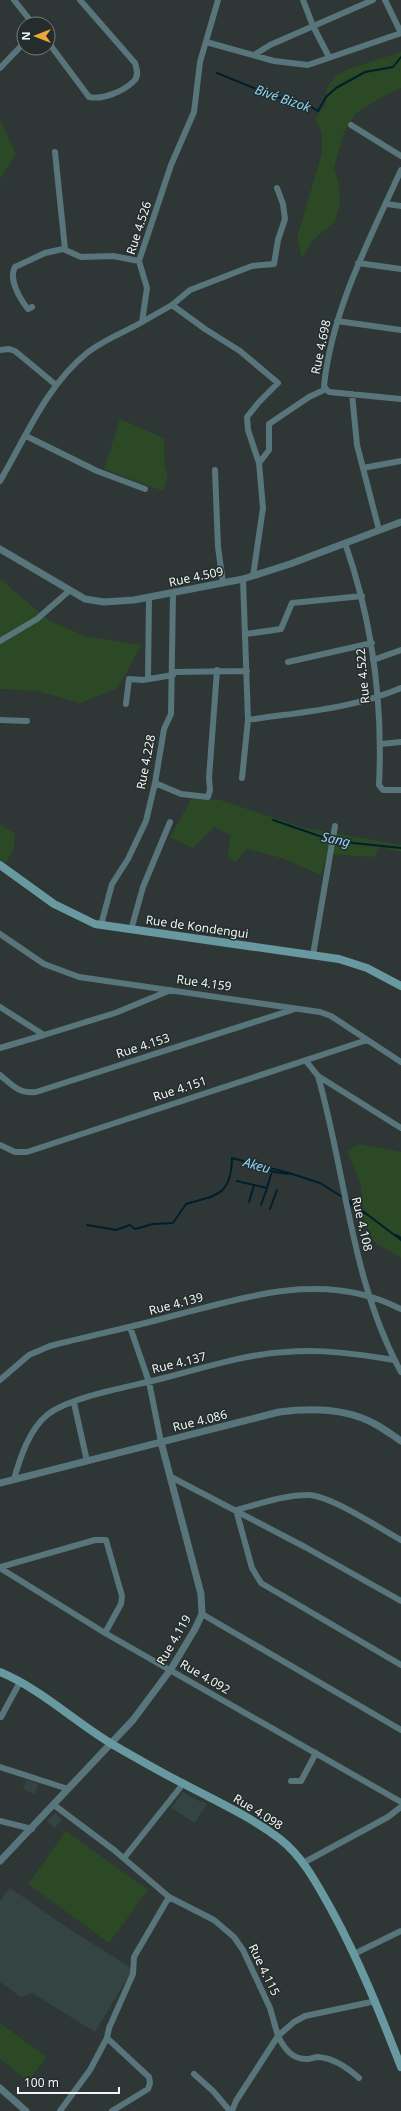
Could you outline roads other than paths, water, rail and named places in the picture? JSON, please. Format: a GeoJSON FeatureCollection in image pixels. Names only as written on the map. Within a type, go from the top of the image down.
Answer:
{"type":"FeatureCollection","features":[{"type":"Feature","properties":{"kind":"main road","name":"Rue de Kondengui"},"geometry":{"type":"LineString","coordinates":[[0,866],[54,904],[76,916],[101,925],[339,959],[362,966],[401,986]]}},
{"type":"Feature","properties":{"kind":"main road","name":"Rue 4.098"},"geometry":{"type":"LineString","coordinates":[[0,1672],[20,1682],[111,1744],[263,1827],[281,1840],[303,1863],[322,1893],[354,1954],[376,2001],[401,2066]]}},
{"type":"Feature","properties":{"kind":"street"},"geometry":{"type":"LineString","coordinates":[[14,0],[27,16]]}},
{"type":"Feature","properties":{"kind":"street"},"geometry":{"type":"LineString","coordinates":[[56,53],[89,97],[106,95],[122,90],[135,81],[138,71],[135,63],[80,0]]}},
{"type":"Feature","properties":{"kind":"street","name":"Rue 4.526"},"geometry":{"type":"LineString","coordinates":[[142,322],[147,288],[139,261],[172,165],[194,112],[199,68],[218,0]]}},
{"type":"Feature","properties":{"kind":"street"},"geometry":{"type":"LineString","coordinates":[[303,0],[313,26],[329,57]]}},
{"type":"Feature","properties":{"kind":"street"},"geometry":{"type":"LineString","coordinates":[[254,56],[270,45],[373,0]]}},
{"type":"Feature","properties":{"kind":"street"},"geometry":{"type":"LineString","coordinates":[[206,42],[274,61],[308,65],[401,32],[385,0]]}},
{"type":"Feature","properties":{"kind":"street"},"geometry":{"type":"LineString","coordinates":[[0,68],[16,51]]}},
{"type":"Feature","properties":{"kind":"street"},"geometry":{"type":"LineString","coordinates":[[351,125],[401,156]]}},
{"type":"Feature","properties":{"kind":"street"},"geometry":{"type":"LineString","coordinates":[[55,152],[65,249]]}},
{"type":"Feature","properties":{"kind":"street","name":"Rue 4.698"},"geometry":{"type":"LineString","coordinates":[[259,463],[269,450],[269,424],[310,397],[326,390],[324,386],[327,362],[337,321],[358,263],[387,204],[401,170]]}},
{"type":"Feature","properties":{"kind":"street"},"geometry":{"type":"LineString","coordinates":[[0,481],[56,385],[72,367],[94,348],[172,305],[187,292],[252,266],[274,264],[278,240],[285,219],[283,204],[277,188]]}},
{"type":"Feature","properties":{"kind":"street"},"geometry":{"type":"LineString","coordinates":[[387,204],[401,206]]}},
{"type":"Feature","properties":{"kind":"street"},"geometry":{"type":"LineString","coordinates":[[32,307],[28,308],[21,299],[13,279],[12,271],[15,267],[44,253],[53,250],[65,249],[81,257],[114,256],[139,261]]}},
{"type":"Feature","properties":{"kind":"street"},"geometry":{"type":"LineString","coordinates":[[358,263],[401,269]]}},
{"type":"Feature","properties":{"kind":"street"},"geometry":{"type":"LineString","coordinates":[[172,305],[205,329],[240,351],[278,383],[258,402],[247,417],[248,430],[259,463],[263,508],[253,576]]}},
{"type":"Feature","properties":{"kind":"street"},"geometry":{"type":"LineString","coordinates":[[337,321],[401,330]]}},
{"type":"Feature","properties":{"kind":"street"},"geometry":{"type":"LineString","coordinates":[[0,350],[9,349],[15,352],[56,385]]}},
{"type":"Feature","properties":{"kind":"street"},"geometry":{"type":"LineString","coordinates":[[326,390],[329,392],[401,398]]}},
{"type":"Feature","properties":{"kind":"street"},"geometry":{"type":"LineString","coordinates":[[352,394],[355,432],[379,530]]}},
{"type":"Feature","properties":{"kind":"street"},"geometry":{"type":"LineString","coordinates":[[26,436],[97,471],[146,489]]}},
{"type":"Feature","properties":{"kind":"street"},"geometry":{"type":"LineString","coordinates":[[363,468],[401,461]]}},
{"type":"Feature","properties":{"kind":"street"},"geometry":{"type":"LineString","coordinates":[[215,470],[218,547],[223,583]]}},
{"type":"Feature","properties":{"kind":"street","name":"Rue 4.509"},"geometry":{"type":"LineString","coordinates":[[0,549],[69,592],[95,602],[119,602],[149,598],[243,579],[401,522]]}},
{"type":"Feature","properties":{"kind":"street","name":"Rue 4.522"},"geometry":{"type":"LineString","coordinates":[[345,543],[362,596],[372,643],[381,744],[380,788],[383,790],[401,790]]}},
{"type":"Feature","properties":{"kind":"street"},"geometry":{"type":"LineString","coordinates":[[242,778],[248,720],[243,579]]}},
{"type":"Feature","properties":{"kind":"street"},"geometry":{"type":"LineString","coordinates":[[0,641],[37,619],[69,592]]}},
{"type":"Feature","properties":{"kind":"street","name":"Rue 4.228"},"geometry":{"type":"LineString","coordinates":[[101,925],[112,884],[128,859],[146,821],[155,783],[164,731],[171,714],[173,673],[173,593]]}},
{"type":"Feature","properties":{"kind":"street"},"geometry":{"type":"LineString","coordinates":[[246,634],[282,629],[292,603],[362,596]]}},
{"type":"Feature","properties":{"kind":"street"},"geometry":{"type":"LineString","coordinates":[[148,678],[149,598]]}},
{"type":"Feature","properties":{"kind":"street"},"geometry":{"type":"LineString","coordinates":[[288,662],[372,643]]}},
{"type":"Feature","properties":{"kind":"street"},"geometry":{"type":"LineString","coordinates":[[373,660],[401,650]]}},
{"type":"Feature","properties":{"kind":"street"},"geometry":{"type":"LineString","coordinates":[[126,704],[129,679],[143,680],[173,673],[217,670],[247,671]]}},
{"type":"Feature","properties":{"kind":"street"},"geometry":{"type":"LineString","coordinates":[[155,783],[180,794],[208,797],[210,790],[208,778],[217,670]]}},
{"type":"Feature","properties":{"kind":"street"},"geometry":{"type":"LineString","coordinates":[[248,720],[264,716],[313,712],[377,698],[401,688]]}},
{"type":"Feature","properties":{"kind":"street"},"geometry":{"type":"LineString","coordinates":[[0,720],[27,721]]}},
{"type":"Feature","properties":{"kind":"street"},"geometry":{"type":"LineString","coordinates":[[381,744],[401,742]]}},
{"type":"Feature","properties":{"kind":"street"},"geometry":{"type":"LineString","coordinates":[[131,930],[143,887],[170,822]]}},
{"type":"Feature","properties":{"kind":"street"},"geometry":{"type":"LineString","coordinates":[[313,956],[334,826]]}},
{"type":"Feature","properties":{"kind":"street","name":"Rue 4.159"},"geometry":{"type":"LineString","coordinates":[[0,934],[44,964],[66,973],[297,1008],[331,1016],[401,1062]]}},
{"type":"Feature","properties":{"kind":"street"},"geometry":{"type":"LineString","coordinates":[[0,1048],[116,1013],[171,990]]}},
{"type":"Feature","properties":{"kind":"street"},"geometry":{"type":"LineString","coordinates":[[0,1007],[44,1035]]}},
{"type":"Feature","properties":{"kind":"street","name":"Rue 4.153"},"geometry":{"type":"LineString","coordinates":[[0,1075],[17,1090],[23,1092],[36,1092],[297,1008]]}},
{"type":"Feature","properties":{"kind":"street","name":"Rue 4.151"},"geometry":{"type":"LineString","coordinates":[[0,1146],[15,1152],[27,1152],[189,1097],[306,1061],[367,1040]]}},
{"type":"Feature","properties":{"kind":"street"},"geometry":{"type":"LineString","coordinates":[[306,1061],[318,1076],[401,1128]]}},
{"type":"Feature","properties":{"kind":"street","name":"Rue 4.108"},"geometry":{"type":"LineString","coordinates":[[318,1076],[325,1101],[350,1224],[369,1295],[394,1360],[401,1371]]}},
{"type":"Feature","properties":{"kind":"street","name":"Rue 4.139"},"geometry":{"type":"LineString","coordinates":[[0,1380],[29,1354],[50,1346],[130,1327],[254,1294],[293,1289],[318,1289],[369,1295],[401,1309]]}},
{"type":"Feature","properties":{"kind":"street","name":"Rue 4.119"},"geometry":{"type":"LineString","coordinates":[[0,1861],[32,1829],[133,1720],[171,1669],[195,1629],[202,1614],[201,1594],[161,1442],[149,1382],[130,1327]]}},
{"type":"Feature","properties":{"kind":"street","name":"Rue 4.137"},"geometry":{"type":"LineString","coordinates":[[14,1479],[20,1460],[35,1428],[46,1415],[64,1404],[261,1354],[283,1352],[341,1352],[394,1360]]}},
{"type":"Feature","properties":{"kind":"street"},"geometry":{"type":"LineString","coordinates":[[74,1402],[87,1461]]}},
{"type":"Feature","properties":{"kind":"street","name":"Rue 4.086"},"geometry":{"type":"LineString","coordinates":[[0,1483],[279,1412],[314,1410],[359,1417],[374,1423],[401,1441]]}},
{"type":"Feature","properties":{"kind":"street"},"geometry":{"type":"LineString","coordinates":[[171,1477],[236,1510],[401,1601]]}},
{"type":"Feature","properties":{"kind":"street"},"geometry":{"type":"LineString","coordinates":[[236,1510],[286,1498],[316,1496],[356,1514],[401,1540]]}},
{"type":"Feature","properties":{"kind":"street"},"geometry":{"type":"LineString","coordinates":[[236,1510],[252,1568],[260,1583],[401,1665]]}},
{"type":"Feature","properties":{"kind":"street"},"geometry":{"type":"LineString","coordinates":[[0,1568],[95,1540],[106,1540],[122,1596],[121,1604],[105,1633]]}},
{"type":"Feature","properties":{"kind":"street","name":"Rue 4.092"},"geometry":{"type":"LineString","coordinates":[[0,1568],[105,1633],[171,1669],[401,1802]]}},
{"type":"Feature","properties":{"kind":"street"},"geometry":{"type":"LineString","coordinates":[[202,1614],[401,1730]]}},
{"type":"Feature","properties":{"kind":"street"},"geometry":{"type":"LineString","coordinates":[[1,1717],[20,1682]]}},
{"type":"Feature","properties":{"kind":"street"},"geometry":{"type":"LineString","coordinates":[[291,1781],[301,1781],[316,1753]]}},
{"type":"Feature","properties":{"kind":"street"},"geometry":{"type":"LineString","coordinates":[[0,1767],[68,1789]]}},
{"type":"Feature","properties":{"kind":"street"},"geometry":{"type":"LineString","coordinates":[[124,1858],[183,1784]]}},
{"type":"Feature","properties":{"kind":"street","name":"Rue 4.115"},"geometry":{"type":"LineString","coordinates":[[54,1805],[124,1858],[169,1897],[214,1920],[234,1937],[243,1950],[270,2008],[278,2036],[284,2049],[293,2055],[308,2059],[319,2057],[347,2067],[359,2078]]}},
{"type":"Feature","properties":{"kind":"street"},"geometry":{"type":"LineString","coordinates":[[303,1863],[388,1817],[401,1807]]}},
{"type":"Feature","properties":{"kind":"street"},"geometry":{"type":"LineString","coordinates":[[0,1821],[32,1829]]}},
{"type":"Feature","properties":{"kind":"street"},"geometry":{"type":"LineString","coordinates":[[60,2111],[90,2070],[107,2038],[109,2028],[133,1974],[134,1957],[169,1897]]}},
{"type":"Feature","properties":{"kind":"street"},"geometry":{"type":"LineString","coordinates":[[354,1954],[401,1931]]}},
{"type":"Feature","properties":{"kind":"street"},"geometry":{"type":"LineString","coordinates":[[194,2074],[213,2091],[231,2111],[278,2036],[294,2022],[305,2016],[376,2001]]}},
{"type":"Feature","properties":{"kind":"street"},"geometry":{"type":"LineString","coordinates":[[107,2038],[148,2077],[150,2083],[148,2089],[112,2111]]}},
{"type":"Feature","properties":{"kind":"street"},"geometry":{"type":"LineString","coordinates":[[0,2088],[26,2111]]}},
{"type":"Feature","properties":{"kind":"waterway","name":"Bivé Bizok"},"geometry":{"type":"LineString","coordinates":[[217,73],[276,97],[306,104],[318,111],[326,97],[336,88],[365,72],[393,67],[401,57]]}},
{"type":"Feature","properties":{"kind":"waterway","name":"Sang"},"geometry":{"type":"LineString","coordinates":[[273,820],[334,841],[401,848]]}},
{"type":"Feature","properties":{"kind":"waterway","name":"Akeu"},"geometry":{"type":"LineString","coordinates":[[87,1225],[116,1230],[130,1225],[135,1229],[153,1224],[173,1223],[186,1204],[214,1196],[225,1187],[229,1180],[232,1158],[320,1183],[344,1198]]}},
{"type":"Feature","properties":{"kind":"waterway","name":"Akeu"},"geometry":{"type":"LineString","coordinates":[[243,1163],[274,1172],[288,1174]]}},
{"type":"Feature","properties":{"kind":"waterway"},"geometry":{"type":"LineString","coordinates":[[267,1188],[271,1174]]}},
{"type":"Feature","properties":{"kind":"waterway"},"geometry":{"type":"LineString","coordinates":[[237,1181],[267,1188],[261,1205]]}},
{"type":"Feature","properties":{"kind":"waterway"},"geometry":{"type":"LineString","coordinates":[[249,1202],[254,1185]]}},
{"type":"Feature","properties":{"kind":"waterway"},"geometry":{"type":"LineString","coordinates":[[270,1209],[277,1190]]}},
{"type":"Feature","properties":{"kind":"waterway","name":"Akeu"},"geometry":{"type":"LineString","coordinates":[[348,1200],[401,1240]]}},
{"type":"Feature","properties":{"kind":"waterway","name":"Akeu"},"geometry":{"type":"LineString","coordinates":[[350,1204],[366,1214]]}},
{"type":"Feature","properties":{"kind":"waterway","name":"Akeu"},"geometry":{"type":"LineString","coordinates":[[396,1235],[401,1238]]}}]}
